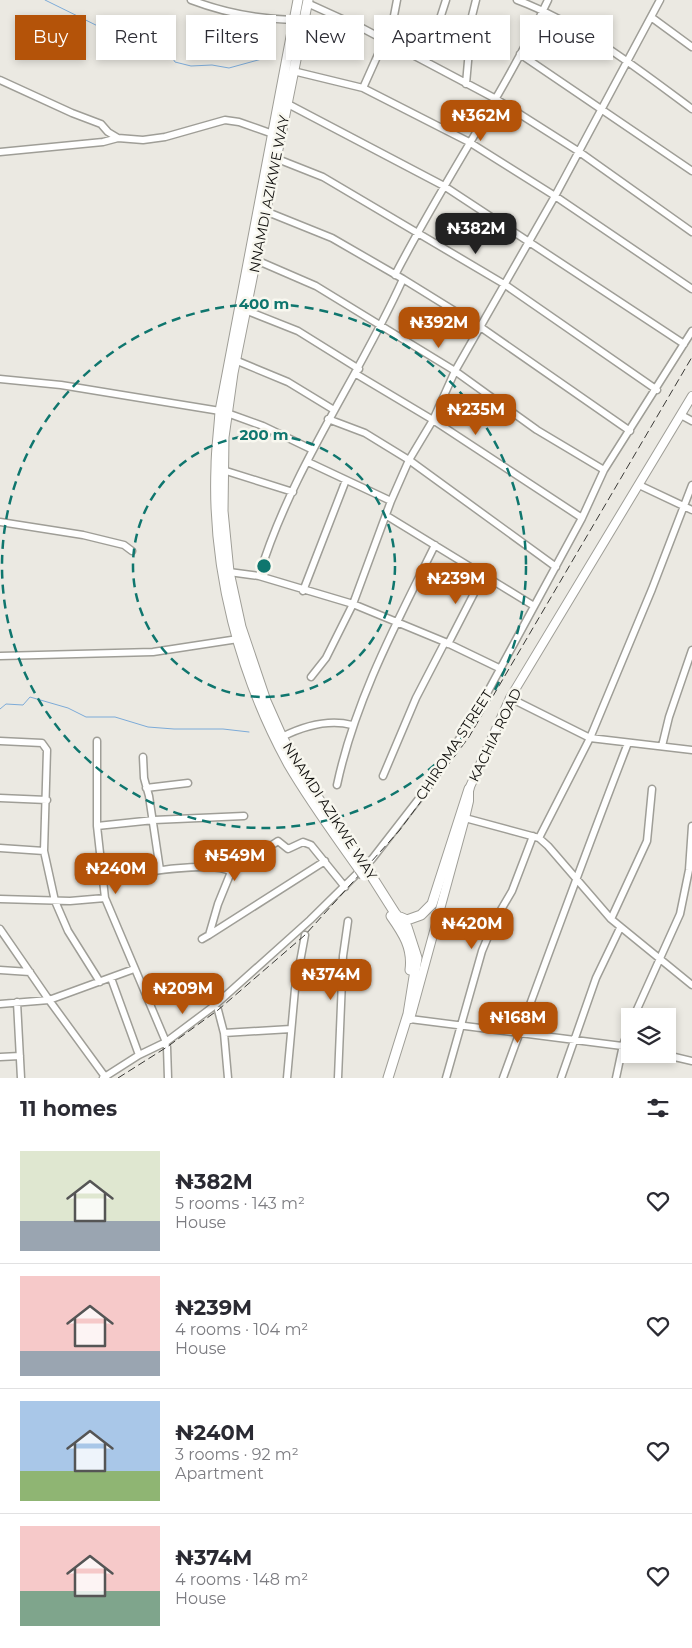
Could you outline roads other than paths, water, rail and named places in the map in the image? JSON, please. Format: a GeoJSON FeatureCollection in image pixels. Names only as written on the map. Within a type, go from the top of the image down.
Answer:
{"type":"FeatureCollection","features":[{"type":"Feature","properties":{"kind":"highway","name":"NNAMDI AZIKWE WAY"},"geometry":{"type":"LineString","coordinates":[[294,15],[298,0]]}},
{"type":"Feature","properties":{"kind":"highway","name":"NNAMDI AZIKWE WAY"},"geometry":{"type":"LineString","coordinates":[[307,1],[256,260],[223,412],[223,511],[229,572],[241,627],[266,701],[282,737],[312,789],[364,870]]}},
{"type":"Feature","properties":{"kind":"highway","name":"NNAMDI AZIKWE WAY"},"geometry":{"type":"LineString","coordinates":[[286,60],[223,412],[216,468],[218,531],[226,589],[238,639],[262,709],[290,766],[410,932],[417,958],[407,1023]]}},
{"type":"Feature","properties":{"kind":"highway"},"geometry":{"type":"LineString","coordinates":[[395,913],[404,920],[411,920],[421,915],[432,904],[470,789]]}},
{"type":"Feature","properties":{"kind":"highway"},"geometry":{"type":"LineString","coordinates":[[364,870],[403,934],[410,950],[411,966],[407,990],[382,1078]]}},
{"type":"Feature","properties":{"kind":"highway","name":"KACHIA ROAD"},"geometry":{"type":"LineString","coordinates":[[388,1078],[407,1023]]}},
{"type":"Feature","properties":{"kind":"main road","name":"KACHIA ROAD"},"geometry":{"type":"LineString","coordinates":[[407,1023],[470,801],[470,789],[510,698],[692,396]]}},
{"type":"Feature","properties":{"kind":"street"},"geometry":{"type":"LineString","coordinates":[[194,0],[224,12],[259,19],[286,20]]}},
{"type":"Feature","properties":{"kind":"street"},"geometry":{"type":"LineString","coordinates":[[394,15],[397,0]]}},
{"type":"Feature","properties":{"kind":"street"},"geometry":{"type":"LineString","coordinates":[[426,62],[446,0]]}},
{"type":"Feature","properties":{"kind":"street"},"geometry":{"type":"LineString","coordinates":[[466,84],[472,16],[476,0]]}},
{"type":"Feature","properties":{"kind":"street"},"geometry":{"type":"LineString","coordinates":[[517,0],[544,10],[627,61],[692,109]]}},
{"type":"Feature","properties":{"kind":"street"},"geometry":{"type":"LineString","coordinates":[[541,15],[548,0]]}},
{"type":"Feature","properties":{"kind":"street"},"geometry":{"type":"LineString","coordinates":[[311,677],[326,658],[352,604],[387,516],[391,501],[409,460],[433,420],[479,326],[555,196],[660,0]]}},
{"type":"Feature","properties":{"kind":"street"},"geometry":{"type":"LineString","coordinates":[[307,1],[374,34]]}},
{"type":"Feature","properties":{"kind":"street"},"geometry":{"type":"LineString","coordinates":[[651,17],[692,48]]}},
{"type":"Feature","properties":{"kind":"street"},"geometry":{"type":"LineString","coordinates":[[396,275],[418,232],[469,142],[496,99],[520,54]]}},
{"type":"Feature","properties":{"kind":"street"},"geometry":{"type":"LineString","coordinates":[[363,88],[376,60]]}},
{"type":"Feature","properties":{"kind":"street"},"geometry":{"type":"LineString","coordinates":[[422,60],[496,99],[578,151],[692,232]]}},
{"type":"Feature","properties":{"kind":"street"},"geometry":{"type":"LineString","coordinates":[[529,60],[603,108],[692,171]]}},
{"type":"Feature","properties":{"kind":"street"},"geometry":{"type":"LineString","coordinates":[[293,71],[363,88],[469,142],[555,196],[692,289]]}},
{"type":"Feature","properties":{"kind":"street"},"geometry":{"type":"LineString","coordinates":[[0,80],[101,124],[108,132],[118,138]]}},
{"type":"Feature","properties":{"kind":"street"},"geometry":{"type":"LineString","coordinates":[[286,103],[444,186],[684,344]]}},
{"type":"Feature","properties":{"kind":"street"},"geometry":{"type":"LineString","coordinates":[[0,152],[102,142],[118,138],[142,140],[165,137],[225,120],[239,122],[273,134]]}},
{"type":"Feature","properties":{"kind":"street"},"geometry":{"type":"LineString","coordinates":[[275,158],[323,177],[504,284],[657,390]]}},
{"type":"Feature","properties":{"kind":"street"},"geometry":{"type":"LineString","coordinates":[[265,211],[332,238],[403,279],[479,326],[630,431]]}},
{"type":"Feature","properties":{"kind":"street"},"geometry":{"type":"LineString","coordinates":[[256,260],[316,286],[455,372],[537,430],[604,470]]}},
{"type":"Feature","properties":{"kind":"street"},"geometry":{"type":"LineString","coordinates":[[259,576],[271,537],[292,492],[328,419],[358,372],[382,326],[403,279]]}},
{"type":"Feature","properties":{"kind":"street"},"geometry":{"type":"LineString","coordinates":[[245,310],[298,331],[582,518]]}},
{"type":"Feature","properties":{"kind":"street","name":"CHIROMA STREET"},"geometry":{"type":"LineString","coordinates":[[105,1078],[139,1055],[166,1044],[214,1006],[345,887],[372,859],[431,783],[501,669],[582,518],[604,470],[657,390],[692,331]]}},
{"type":"Feature","properties":{"kind":"street"},"geometry":{"type":"LineString","coordinates":[[235,360],[288,382],[334,410]]}},
{"type":"Feature","properties":{"kind":"street"},"geometry":{"type":"LineString","coordinates":[[0,379],[61,385],[223,412],[263,426],[313,450]]}},
{"type":"Feature","properties":{"kind":"street"},"geometry":{"type":"LineString","coordinates":[[681,415],[692,421]]}},
{"type":"Feature","properties":{"kind":"street"},"geometry":{"type":"LineString","coordinates":[[328,419],[365,433],[409,460],[556,567]]}},
{"type":"Feature","properties":{"kind":"street"},"geometry":{"type":"LineString","coordinates":[[308,462],[391,501]]}},
{"type":"Feature","properties":{"kind":"street"},"geometry":{"type":"LineString","coordinates":[[223,470],[292,492]]}},
{"type":"Feature","properties":{"kind":"street"},"geometry":{"type":"LineString","coordinates":[[303,590],[346,480]]}},
{"type":"Feature","properties":{"kind":"street"},"geometry":{"type":"LineString","coordinates":[[639,485],[692,510]]}},
{"type":"Feature","properties":{"kind":"street"},"geometry":{"type":"LineString","coordinates":[[446,1078],[482,951],[495,920],[512,891],[536,837],[590,738],[652,590],[692,485]]}},
{"type":"Feature","properties":{"kind":"street"},"geometry":{"type":"LineString","coordinates":[[387,516],[534,606]]}},
{"type":"Feature","properties":{"kind":"street"},"geometry":{"type":"LineString","coordinates":[[0,522],[124,545],[132,551]]}},
{"type":"Feature","properties":{"kind":"street"},"geometry":{"type":"LineString","coordinates":[[337,785],[352,725],[397,623],[435,545]]}},
{"type":"Feature","properties":{"kind":"street"},"geometry":{"type":"LineString","coordinates":[[229,572],[259,576],[352,604],[447,643],[501,669]]}},
{"type":"Feature","properties":{"kind":"street"},"geometry":{"type":"LineString","coordinates":[[383,776],[416,698],[483,576]]}},
{"type":"Feature","properties":{"kind":"street"},"geometry":{"type":"LineString","coordinates":[[0,656],[153,652],[238,639]]}},
{"type":"Feature","properties":{"kind":"street"},"geometry":{"type":"LineString","coordinates":[[662,746],[669,717],[692,650]]}},
{"type":"Feature","properties":{"kind":"street"},"geometry":{"type":"LineString","coordinates":[[510,698],[590,738],[692,750]]}},
{"type":"Feature","properties":{"kind":"street"},"geometry":{"type":"LineString","coordinates":[[282,737],[315,725],[336,723],[352,725]]}},
{"type":"Feature","properties":{"kind":"street"},"geometry":{"type":"LineString","coordinates":[[0,741],[36,742],[45,746],[47,756],[47,800],[44,851],[55,901],[68,931],[100,982]]}},
{"type":"Feature","properties":{"kind":"street"},"geometry":{"type":"LineString","coordinates":[[97,741],[97,826],[105,898],[166,1044],[168,1078]]}},
{"type":"Feature","properties":{"kind":"street"},"geometry":{"type":"LineString","coordinates":[[503,1078],[548,961],[575,879],[628,743]]}},
{"type":"Feature","properties":{"kind":"street"},"geometry":{"type":"LineString","coordinates":[[143,757],[146,788],[154,820],[160,870]]}},
{"type":"Feature","properties":{"kind":"street"},"geometry":{"type":"LineString","coordinates":[[146,788],[188,784]]}},
{"type":"Feature","properties":{"kind":"street"},"geometry":{"type":"LineString","coordinates":[[611,919],[647,841],[652,789]]}},
{"type":"Feature","properties":{"kind":"street"},"geometry":{"type":"LineString","coordinates":[[0,798],[47,800]]}},
{"type":"Feature","properties":{"kind":"street"},"geometry":{"type":"LineString","coordinates":[[97,826],[154,820],[244,816]]}},
{"type":"Feature","properties":{"kind":"street"},"geometry":{"type":"LineString","coordinates":[[465,818],[536,837],[548,846],[620,928],[692,986]]}},
{"type":"Feature","properties":{"kind":"street"},"geometry":{"type":"LineString","coordinates":[[638,1008],[680,914],[689,870],[692,826]]}},
{"type":"Feature","properties":{"kind":"street"},"geometry":{"type":"LineString","coordinates":[[208,935],[218,904],[232,872],[245,861],[278,841],[288,849],[302,842],[308,843],[345,887]]}},
{"type":"Feature","properties":{"kind":"street"},"geometry":{"type":"LineString","coordinates":[[0,848],[44,851]]}},
{"type":"Feature","properties":{"kind":"street"},"geometry":{"type":"LineString","coordinates":[[202,939],[325,861]]}},
{"type":"Feature","properties":{"kind":"street"},"geometry":{"type":"LineString","coordinates":[[103,879],[160,870],[220,867],[232,872]]}},
{"type":"Feature","properties":{"kind":"street"},"geometry":{"type":"LineString","coordinates":[[0,899],[55,901],[105,898]]}},
{"type":"Feature","properties":{"kind":"street"},"geometry":{"type":"LineString","coordinates":[[338,1078],[343,956],[348,921]]}},
{"type":"Feature","properties":{"kind":"street"},"geometry":{"type":"LineString","coordinates":[[561,1078],[596,978],[620,928]]}},
{"type":"Feature","properties":{"kind":"street"},"geometry":{"type":"LineString","coordinates":[[0,929],[105,1078]]}},
{"type":"Feature","properties":{"kind":"street"},"geometry":{"type":"LineString","coordinates":[[287,1078],[291,1029],[305,935]]}},
{"type":"Feature","properties":{"kind":"street"},"geometry":{"type":"LineString","coordinates":[[0,1004],[49,1000],[134,969]]}},
{"type":"Feature","properties":{"kind":"street"},"geometry":{"type":"LineString","coordinates":[[0,970],[30,972]]}},
{"type":"Feature","properties":{"kind":"street"},"geometry":{"type":"LineString","coordinates":[[110,978],[139,1055]]}},
{"type":"Feature","properties":{"kind":"street"},"geometry":{"type":"LineString","coordinates":[[17,1002],[21,1078]]}},
{"type":"Feature","properties":{"kind":"street"},"geometry":{"type":"LineString","coordinates":[[218,1010],[224,1033],[228,1078]]}},
{"type":"Feature","properties":{"kind":"street"},"geometry":{"type":"LineString","coordinates":[[407,1023],[462,1025],[621,1045]]}},
{"type":"Feature","properties":{"kind":"street"},"geometry":{"type":"LineString","coordinates":[[224,1033],[291,1029]]}},
{"type":"Feature","properties":{"kind":"street"},"geometry":{"type":"LineString","coordinates":[[0,1057],[20,1056]]}},
{"type":"Feature","properties":{"kind":"street"},"geometry":{"type":"LineString","coordinates":[[676,1057],[692,1061]]}},
{"type":"Feature","properties":{"kind":"street"},"geometry":{"type":"LineString","coordinates":[[616,1078],[621,1062]]}},
{"type":"Feature","properties":{"kind":"waterway"},"geometry":{"type":"LineString","coordinates":[[45,0],[112,33],[118,41],[139,51],[153,47],[167,49],[175,62],[191,66],[212,65],[229,68],[258,60]]}},
{"type":"Feature","properties":{"kind":"waterway"},"geometry":{"type":"LineString","coordinates":[[0,709],[6,704],[23,705],[30,697],[68,708],[86,717],[115,717],[148,727],[223,729],[249,732]]}},
{"type":"Feature","properties":{"kind":"railway"},"geometry":{"type":"LineString","coordinates":[[118,1078],[167,1047],[218,1010],[305,935],[399,831],[469,737],[692,357]]}}]}
